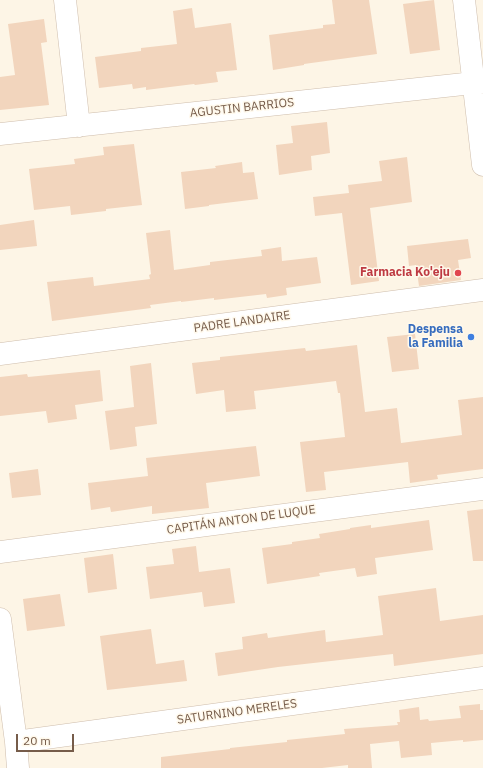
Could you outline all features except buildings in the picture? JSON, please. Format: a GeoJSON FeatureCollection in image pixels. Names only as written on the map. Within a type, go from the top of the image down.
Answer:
{"type":"FeatureCollection","features":[{"type":"Feature","properties":{"kind":"street"},"geometry":{"type":"LineString","coordinates":[[65,0],[79,126]]}},
{"type":"Feature","properties":{"kind":"street"},"geometry":{"type":"LineString","coordinates":[[464,0],[478,82],[483,165]]}},
{"type":"Feature","properties":{"kind":"street","name":"AGUSTIN BARRIOS"},"geometry":{"type":"LineString","coordinates":[[0,134],[478,82]]}},
{"type":"Feature","properties":{"kind":"street","name":"PADRE LANDAIRE"},"geometry":{"type":"LineString","coordinates":[[0,354],[483,290]]}},
{"type":"Feature","properties":{"kind":"street","name":"CAPITÁN ANTON DE LUQUE"},"geometry":{"type":"LineString","coordinates":[[0,552],[483,489]]}},
{"type":"Feature","properties":{"kind":"street"},"geometry":{"type":"LineString","coordinates":[[0,619],[3,667],[16,742],[18,768]]}},
{"type":"Feature","properties":{"kind":"street","name":"SATURNINO MERELES"},"geometry":{"type":"LineString","coordinates":[[16,742],[483,678]]}},
{"type":"Feature","properties":{"kind":"place","name":"Farmacia Ko'eju"},"geometry":{"type":"Point","coordinates":[458,273]}},
{"type":"Feature","properties":{"kind":"place","name":"Despensa la Familia"},"geometry":{"type":"Point","coordinates":[471,337]}}]}
